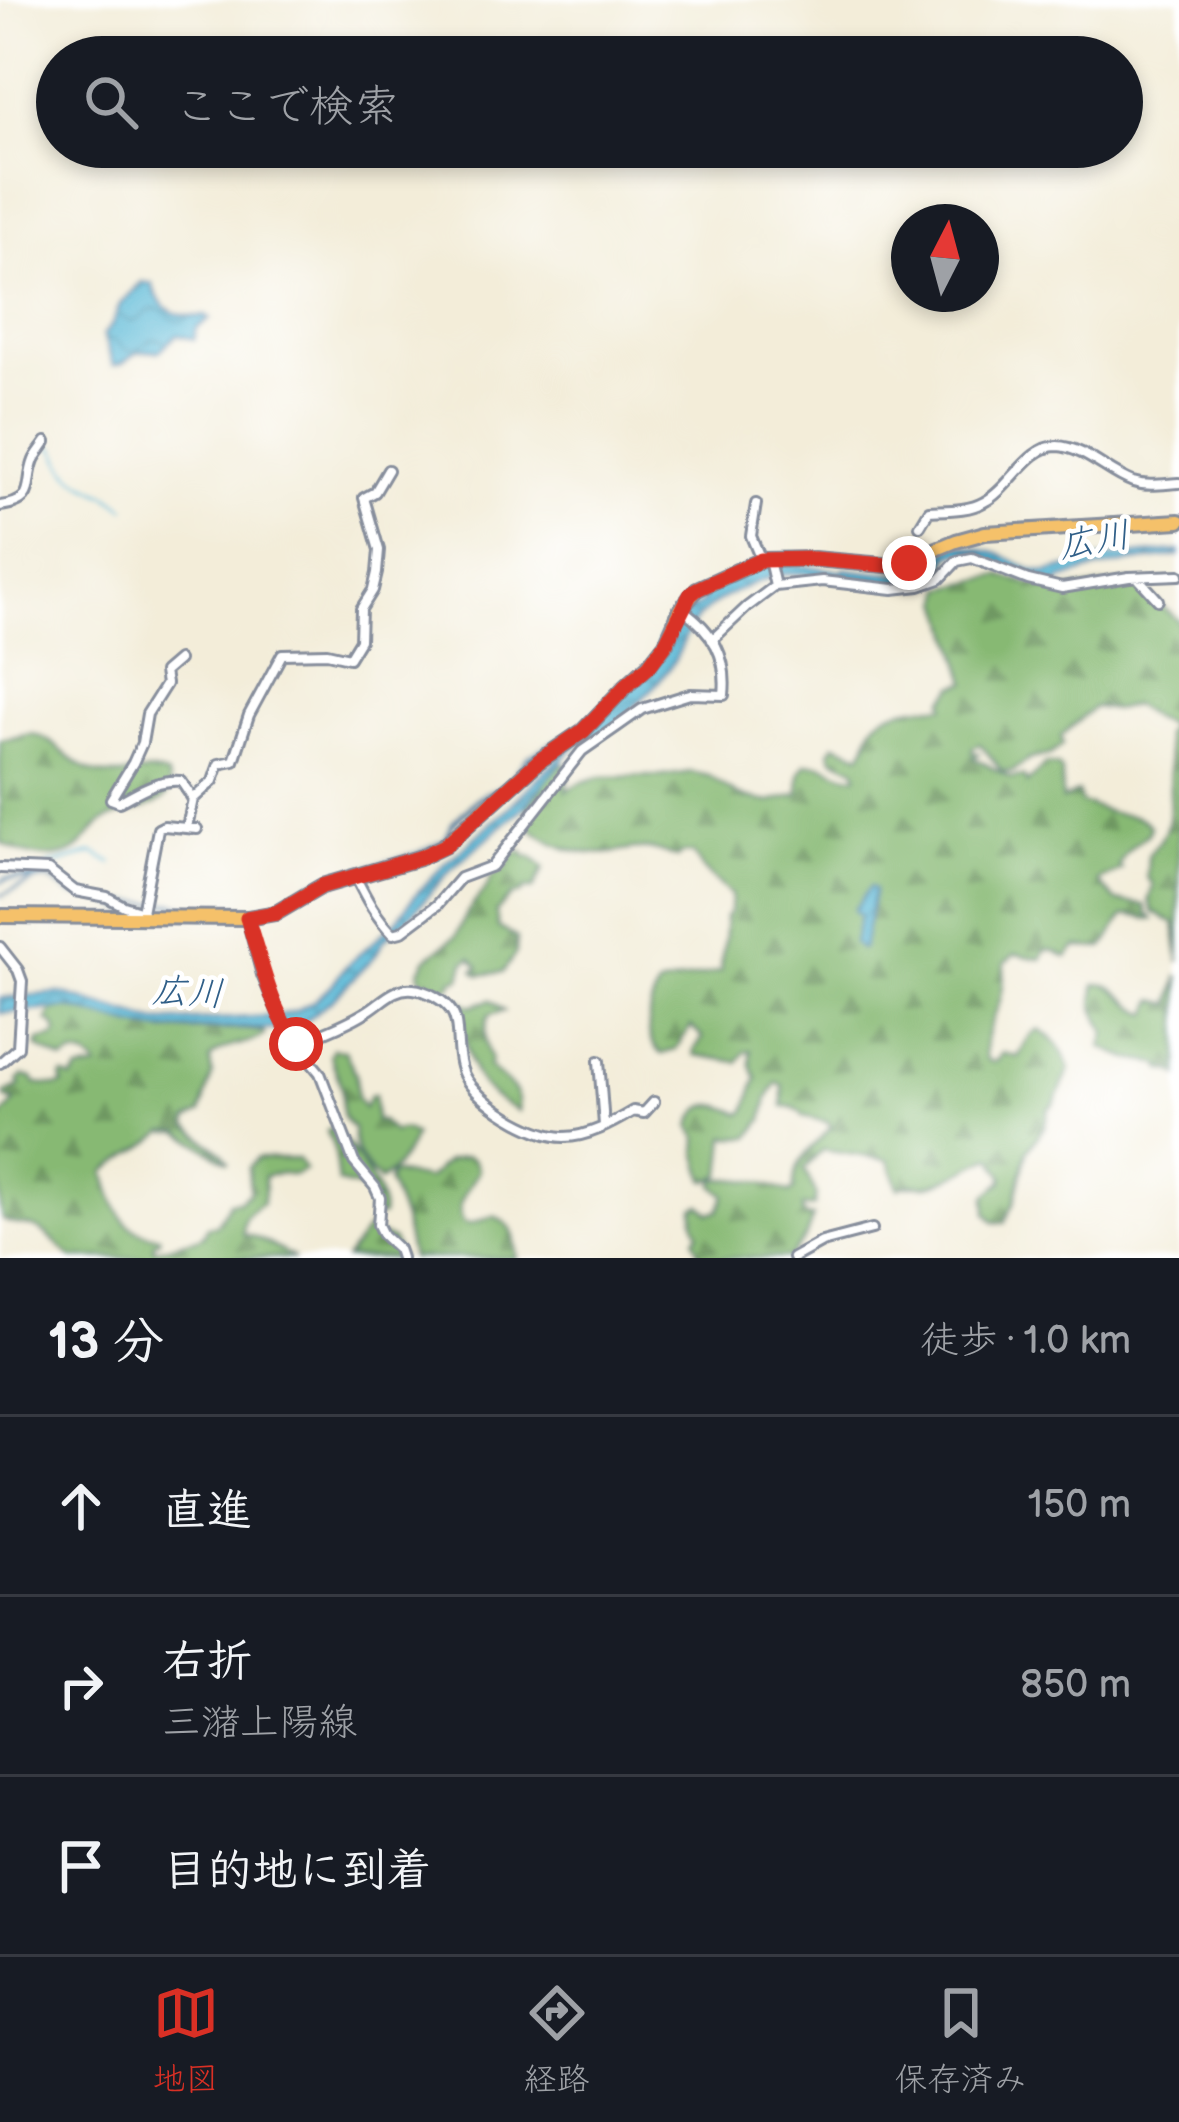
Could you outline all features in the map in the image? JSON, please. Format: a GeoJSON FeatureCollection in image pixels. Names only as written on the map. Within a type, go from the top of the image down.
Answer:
{"type":"FeatureCollection","features":[{"type":"Feature","properties":{"kind":"main road"},"geometry":{"type":"LineString","coordinates":[[0,916],[143,910],[247,918],[276,913],[322,886],[445,846],[539,761],[583,731],[649,666],[697,589],[767,562],[814,559],[896,566],[985,533],[1179,521]]}},
{"type":"Feature","properties":{"kind":"street"},"geometry":{"type":"LineString","coordinates":[[0,506],[24,497],[34,461],[46,442]]}},
{"type":"Feature","properties":{"kind":"street"},"geometry":{"type":"LineString","coordinates":[[920,526],[929,511],[984,502],[1008,485],[1031,457],[1059,446],[1130,482],[1179,483]]}},
{"type":"Feature","properties":{"kind":"street"},"geometry":{"type":"LineString","coordinates":[[193,799],[213,782],[219,764],[234,760],[249,715],[282,654],[317,652],[350,658],[360,640],[361,609],[375,584],[379,550],[364,498],[375,492],[388,470]]}},
{"type":"Feature","properties":{"kind":"street"},"geometry":{"type":"LineString","coordinates":[[756,504],[751,536],[774,582]]}},
{"type":"Feature","properties":{"kind":"street"},"geometry":{"type":"LineString","coordinates":[[712,640],[774,582],[822,581],[893,589],[920,586],[940,579],[957,561],[972,558],[1028,580],[1063,587],[1179,575]]}},
{"type":"Feature","properties":{"kind":"street"},"geometry":{"type":"LineString","coordinates":[[1137,577],[1158,600]]}},
{"type":"Feature","properties":{"kind":"street"},"geometry":{"type":"LineString","coordinates":[[355,876],[389,930],[401,932],[437,905],[460,878],[492,866],[582,752],[642,709],[689,694],[724,695],[724,664],[698,621],[683,610]]}},
{"type":"Feature","properties":{"kind":"street"},"geometry":{"type":"LineString","coordinates":[[0,868],[48,870],[75,891],[143,910],[158,829],[192,828],[193,799],[181,781],[166,780],[119,802],[111,799],[134,763],[147,714],[166,684],[164,674],[178,660]]}},
{"type":"Feature","properties":{"kind":"street"},"geometry":{"type":"LineString","coordinates":[[247,918],[262,975],[279,1015],[320,1072],[354,1162],[380,1198],[378,1225],[401,1258]]}},
{"type":"Feature","properties":{"kind":"street"},"geometry":{"type":"LineString","coordinates":[[0,947],[19,970],[23,994],[18,1047],[0,1064]]}},
{"type":"Feature","properties":{"kind":"street"},"geometry":{"type":"LineString","coordinates":[[296,1044],[365,1013],[399,989],[416,989],[452,1011],[466,1081],[492,1107],[542,1132],[579,1135],[633,1111],[644,1113],[654,1102]]}},
{"type":"Feature","properties":{"kind":"street"},"geometry":{"type":"LineString","coordinates":[[599,1061],[604,1125]]}},
{"type":"Feature","properties":{"kind":"street"},"geometry":{"type":"LineString","coordinates":[[793,1258],[815,1245],[872,1228]]}},
{"type":"Feature","properties":{"kind":"green space"},"geometry":{"type":"Polygon","coordinates":[[[1000,575],[1036,586],[1066,588],[1132,581],[1179,621],[1179,962],[1175,924],[1153,912],[1149,900],[1153,885],[1147,877],[1148,855],[1164,835],[1168,821],[1167,724],[1134,705],[1114,710],[1094,707],[1061,736],[1063,745],[1012,772],[1002,771],[980,744],[973,747],[979,754],[973,757],[1011,778],[1023,776],[1027,783],[1046,764],[1058,766],[1062,800],[1078,792],[1081,803],[1137,817],[1150,826],[1148,834],[1124,856],[1122,869],[1098,882],[1116,901],[1145,905],[1153,919],[1124,916],[1103,948],[1076,947],[1067,957],[1045,951],[1041,959],[1015,954],[1005,963],[986,1058],[997,1061],[1003,1053],[1018,1057],[1038,1030],[1054,1041],[1070,1069],[1048,1109],[1045,1126],[1027,1151],[1015,1202],[1004,1223],[994,1222],[987,1214],[986,1196],[1003,1181],[992,1157],[935,1184],[898,1188],[889,1160],[823,1150],[804,1169],[816,1194],[814,1206],[802,1207],[804,1216],[813,1217],[805,1238],[789,1258],[700,1256],[694,1239],[699,1233],[694,1208],[701,1205],[710,1213],[719,1210],[725,1195],[714,1186],[715,1180],[753,1182],[790,1193],[800,1162],[831,1127],[783,1106],[783,1086],[777,1083],[763,1120],[750,1137],[726,1137],[722,1175],[705,1179],[698,1138],[691,1126],[706,1106],[746,1111],[757,1078],[751,1050],[738,1062],[695,1055],[703,1038],[691,1026],[675,1050],[662,1054],[651,1039],[648,1021],[659,986],[721,971],[731,895],[693,853],[677,858],[643,849],[586,853],[554,843],[527,824],[532,798],[561,764],[571,766],[566,791],[600,777],[691,772],[709,776],[739,796],[770,802],[799,794],[800,772],[806,764],[857,776],[856,769],[833,758],[830,751],[835,744],[861,754],[872,728],[885,715],[945,706],[955,686],[967,682],[942,601],[944,588],[1000,575]]]}},
{"type":"Feature","properties":{"kind":"green space"},"geometry":{"type":"Polygon","coordinates":[[[32,734],[100,774],[168,776],[168,793],[155,805],[107,820],[64,855],[38,856],[15,850],[0,842],[0,740],[32,734]]]}},
{"type":"Feature","properties":{"kind":"green space"},"geometry":{"type":"Polygon","coordinates":[[[523,851],[544,868],[533,889],[511,896],[496,912],[498,927],[517,938],[516,953],[503,972],[479,975],[471,958],[452,985],[441,989],[422,980],[419,972],[427,958],[456,936],[491,877],[506,868],[514,853],[523,851]]]}},
{"type":"Feature","properties":{"kind":"green space"},"geometry":{"type":"Polygon","coordinates":[[[1179,975],[1179,1076],[1159,1064],[1129,1059],[1102,1047],[1106,1032],[1094,1007],[1095,985],[1114,989],[1149,1014],[1155,1000],[1171,1004],[1179,975]]]}},
{"type":"Feature","properties":{"kind":"green space"},"geometry":{"type":"Polygon","coordinates":[[[458,999],[470,1006],[491,1000],[504,1011],[489,1015],[487,1021],[488,1066],[514,1091],[518,1111],[493,1096],[477,1078],[458,999]]]}},
{"type":"Feature","properties":{"kind":"green space"},"geometry":{"type":"Polygon","coordinates":[[[55,1004],[119,1016],[163,1031],[264,1032],[210,1059],[212,1075],[201,1113],[188,1120],[188,1126],[229,1163],[180,1132],[164,1132],[105,1172],[121,1216],[136,1230],[159,1236],[154,1250],[197,1238],[208,1226],[216,1225],[230,1202],[250,1192],[248,1168],[257,1158],[298,1159],[305,1170],[264,1176],[262,1203],[246,1216],[243,1228],[243,1234],[295,1258],[72,1258],[38,1229],[3,1220],[0,1119],[15,1102],[5,1098],[5,1093],[21,1086],[18,1081],[23,1076],[36,1084],[58,1086],[63,1084],[63,1075],[72,1079],[78,1071],[97,1068],[85,1057],[75,1055],[64,1061],[37,1047],[39,1041],[55,1037],[55,1026],[47,1020],[55,1004]]]}},
{"type":"Feature","properties":{"kind":"green space"},"geometry":{"type":"Polygon","coordinates":[[[333,1049],[345,1051],[364,1108],[374,1094],[376,1121],[393,1133],[403,1130],[414,1135],[400,1161],[379,1181],[360,1157],[353,1128],[343,1116],[341,1089],[330,1055],[333,1049]]]}},
{"type":"Feature","properties":{"kind":"green space"},"geometry":{"type":"Polygon","coordinates":[[[333,1127],[373,1182],[382,1216],[374,1216],[370,1203],[376,1200],[363,1189],[338,1183],[327,1131],[333,1127]]]}},
{"type":"Feature","properties":{"kind":"green space"},"geometry":{"type":"Polygon","coordinates":[[[467,1156],[479,1170],[461,1202],[464,1223],[494,1216],[506,1223],[513,1232],[517,1258],[411,1258],[388,1181],[392,1173],[427,1179],[447,1162],[467,1156]]]}},
{"type":"Feature","properties":{"kind":"green space"},"geometry":{"type":"Polygon","coordinates":[[[368,1228],[393,1241],[401,1258],[346,1258],[368,1228]]]}},
{"type":"Feature","properties":{"kind":"water"},"geometry":{"type":"Polygon","coordinates":[[[142,282],[152,284],[160,301],[172,311],[210,319],[197,328],[194,339],[177,335],[159,351],[138,352],[113,365],[103,335],[120,304],[142,282]]]}},
{"type":"Feature","properties":{"kind":"water"},"geometry":{"type":"Polygon","coordinates":[[[958,544],[1046,573],[1102,558],[1179,551],[1179,556],[1088,571],[1061,580],[1059,585],[968,552],[949,556],[942,574],[925,582],[799,573],[757,582],[699,616],[673,662],[645,696],[597,740],[592,735],[570,751],[526,805],[450,870],[383,941],[375,956],[301,1024],[280,1030],[158,1030],[71,1008],[0,1013],[0,998],[61,993],[157,1022],[296,1011],[333,984],[444,865],[624,691],[651,672],[691,605],[691,611],[703,602],[703,591],[765,565],[923,573],[958,544]]]}},
{"type":"Feature","properties":{"kind":"water"},"geometry":{"type":"Polygon","coordinates":[[[564,736],[528,761],[506,787],[479,800],[453,825],[447,840],[436,848],[310,885],[278,906],[244,914],[203,913],[171,904],[126,903],[134,914],[72,895],[49,879],[0,896],[33,880],[0,883],[5,878],[45,876],[73,893],[123,902],[174,903],[205,911],[246,912],[276,905],[310,883],[417,853],[445,839],[452,823],[479,796],[505,784],[528,756],[564,736]]]}},
{"type":"Feature","properties":{"kind":"water"},"geometry":{"type":"Polygon","coordinates":[[[870,887],[874,892],[860,949],[854,943],[860,916],[854,910],[870,887]]]}},
{"type":"Feature","properties":{"kind":"waterway"},"geometry":{"type":"LineString","coordinates":[[51,447],[78,480],[125,508]]}},
{"type":"Feature","properties":{"kind":"waterway"},"geometry":{"type":"LineString","coordinates":[[658,644],[670,620]]}},
{"type":"Feature","properties":{"kind":"waterway"},"geometry":{"type":"LineString","coordinates":[[47,866],[93,853],[112,863]]}},
{"type":"Feature","properties":{"kind":"route"},"geometry":{"type":"LineString","coordinates":[[296,1044],[262,975],[247,918],[276,913],[322,886],[445,846],[539,761],[583,731],[649,666],[697,589],[761,560],[909,563]]}},
{"type":"Feature","properties":{"kind":"water label","name":"広川"},"geometry":{"type":"Point","coordinates":[1094,539]}},
{"type":"Feature","properties":{"kind":"water label","name":"広川"},"geometry":{"type":"Point","coordinates":[188,991]}}]}
